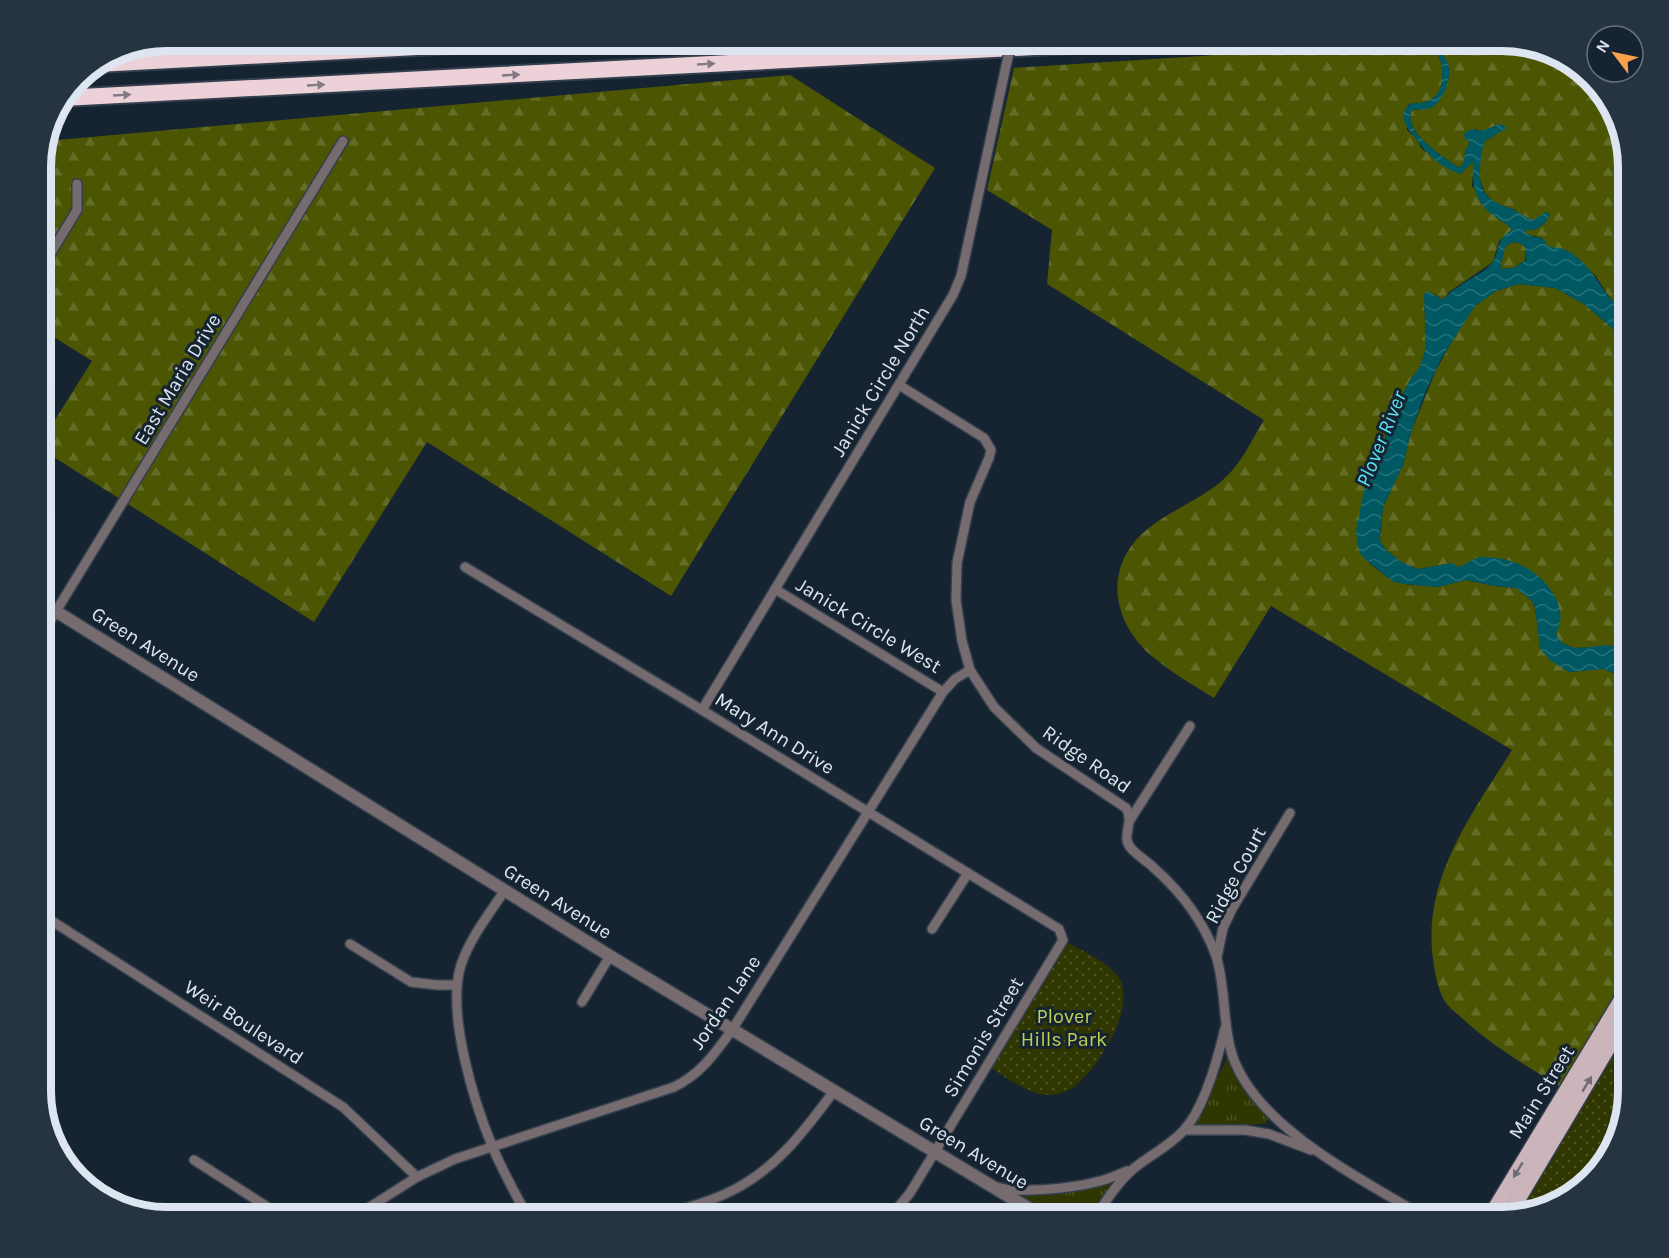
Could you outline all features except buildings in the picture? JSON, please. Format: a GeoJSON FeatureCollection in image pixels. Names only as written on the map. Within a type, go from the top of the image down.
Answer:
{"type":"FeatureCollection","features":[{"type":"Feature","properties":{"kind":"highway"},"geometry":{"type":"LineString","coordinates":[[116,63],[331,51]]}},
{"type":"Feature","properties":{"kind":"highway"},"geometry":{"type":"LineString","coordinates":[[74,97],[941,51]]}},
{"type":"Feature","properties":{"kind":"main road","name":"Main Street"},"geometry":{"type":"LineString","coordinates":[[1497,1207],[1618,1007]]}},
{"type":"Feature","properties":{"kind":"main road","name":"Main Street"},"geometry":{"type":"LineString","coordinates":[[1514,1207],[1618,1032]]}},
{"type":"Feature","properties":{"kind":"street","name":"Janick Circle North"},"geometry":{"type":"LineString","coordinates":[[702,710],[944,312],[961,276],[1009,51]]}},
{"type":"Feature","properties":{"kind":"street","name":"East Maria Drive"},"geometry":{"type":"LineString","coordinates":[[51,620],[343,141]]}},
{"type":"Feature","properties":{"kind":"street"},"geometry":{"type":"LineString","coordinates":[[51,252],[77,210],[77,184]]}},
{"type":"Feature","properties":{"kind":"street","name":"Ridge Road"},"geometry":{"type":"LineString","coordinates":[[899,385],[984,438],[990,450],[989,458],[970,502],[957,563],[956,600],[962,641],[970,670],[994,707],[1036,748],[1126,808],[1130,820],[1127,836],[1130,847],[1176,888],[1196,915],[1217,957],[1230,1047],[1241,1076],[1258,1098],[1284,1126],[1325,1156],[1406,1207]]}},
{"type":"Feature","properties":{"kind":"street","name":"Mary Ann Drive"},"geometry":{"type":"LineString","coordinates":[[465,567],[1053,924],[1062,934]]}},
{"type":"Feature","properties":{"kind":"street","name":"Janick Circle West"},"geometry":{"type":"LineString","coordinates":[[775,589],[943,692]]}},
{"type":"Feature","properties":{"kind":"street","name":"Green Avenue"},"geometry":{"type":"LineString","coordinates":[[51,609],[609,956],[1025,1207]]}},
{"type":"Feature","properties":{"kind":"street","name":"Jordan Lane"},"geometry":{"type":"LineString","coordinates":[[371,1207],[417,1177],[454,1159],[685,1082],[706,1065],[732,1030],[943,692],[955,679],[970,670]]}},
{"type":"Feature","properties":{"kind":"street"},"geometry":{"type":"LineString","coordinates":[[1130,820],[1190,726]]}},
{"type":"Feature","properties":{"kind":"street","name":"Ridge Court"},"geometry":{"type":"LineString","coordinates":[[1217,957],[1224,928],[1233,909],[1290,813]]}},
{"type":"Feature","properties":{"kind":"street"},"geometry":{"type":"LineString","coordinates":[[932,929],[968,873]]}},
{"type":"Feature","properties":{"kind":"street"},"geometry":{"type":"LineString","coordinates":[[505,890],[473,939],[461,966],[456,1007],[463,1049],[493,1147],[523,1207]]}},
{"type":"Feature","properties":{"kind":"street","name":"Weir Boulevard"},"geometry":{"type":"LineString","coordinates":[[51,920],[343,1107],[417,1177]]}},
{"type":"Feature","properties":{"kind":"street","name":"Simonis Street"},"geometry":{"type":"LineString","coordinates":[[899,1207],[910,1193],[1063,940],[1062,934]]}},
{"type":"Feature","properties":{"kind":"street"},"geometry":{"type":"LineString","coordinates":[[350,944],[411,982],[457,985]]}},
{"type":"Feature","properties":{"kind":"street"},"geometry":{"type":"LineString","coordinates":[[582,1002],[609,956]]}},
{"type":"Feature","properties":{"kind":"street"},"geometry":{"type":"LineString","coordinates":[[1103,1207],[1111,1193],[1132,1169],[1184,1130],[1216,1070],[1227,1023]]}},
{"type":"Feature","properties":{"kind":"street"},"geometry":{"type":"LineString","coordinates":[[688,1207],[723,1195],[757,1176],[803,1134],[834,1091]]}},
{"type":"Feature","properties":{"kind":"street"},"geometry":{"type":"LineString","coordinates":[[1184,1130],[1245,1130],[1269,1134],[1325,1156]]}},
{"type":"Feature","properties":{"kind":"street"},"geometry":{"type":"LineString","coordinates":[[194,1160],[266,1207]]}},
{"type":"Feature","properties":{"kind":"street"},"geometry":{"type":"LineString","coordinates":[[988,1184],[1003,1189],[1024,1190],[1082,1185],[1099,1182],[1132,1169]]}},
{"type":"Feature","properties":{"kind":"green space"},"geometry":{"type":"Polygon","coordinates":[[[1278,51],[1437,51],[1442,66],[1439,90],[1427,102],[1412,103],[1407,106],[1407,130],[1415,137],[1422,149],[1460,174],[1474,161],[1472,186],[1500,220],[1512,230],[1499,241],[1493,262],[1449,292],[1443,300],[1434,294],[1424,295],[1426,347],[1420,368],[1410,380],[1389,421],[1378,466],[1364,490],[1368,562],[1392,581],[1404,584],[1438,587],[1465,580],[1516,588],[1532,601],[1535,608],[1540,647],[1569,672],[1603,669],[1618,675],[1618,993],[1561,1087],[1498,1047],[1450,1007],[1441,993],[1434,965],[1432,930],[1435,902],[1443,875],[1453,849],[1467,823],[1512,750],[1271,606],[1214,698],[1153,657],[1141,645],[1123,617],[1117,586],[1126,555],[1136,540],[1157,522],[1204,494],[1226,477],[1242,457],[1264,420],[1047,284],[1052,230],[987,190],[1014,68],[1278,51]]]}},
{"type":"Feature","properties":{"kind":"green space"},"geometry":{"type":"Polygon","coordinates":[[[1441,51],[1502,51],[1532,55],[1560,66],[1573,75],[1599,102],[1612,129],[1617,152],[1618,306],[1610,298],[1595,275],[1560,248],[1551,248],[1542,238],[1524,232],[1529,229],[1535,230],[1545,223],[1550,214],[1546,212],[1533,221],[1515,210],[1495,203],[1485,193],[1479,177],[1480,157],[1484,141],[1491,138],[1500,124],[1482,131],[1475,129],[1464,163],[1459,168],[1434,151],[1418,135],[1410,118],[1412,110],[1424,109],[1439,95],[1447,84],[1449,71],[1441,51]]]}},
{"type":"Feature","properties":{"kind":"green space"},"geometry":{"type":"Polygon","coordinates":[[[790,75],[935,168],[671,596],[427,442],[314,622],[51,455],[51,426],[92,361],[51,335],[51,159],[54,140],[790,75]]]}},
{"type":"Feature","properties":{"kind":"green space"},"geometry":{"type":"Polygon","coordinates":[[[1516,242],[1526,249],[1525,260],[1514,268],[1500,269],[1505,247],[1516,242]]]}},
{"type":"Feature","properties":{"kind":"green space"},"geometry":{"type":"Polygon","coordinates":[[[1519,284],[1555,288],[1584,304],[1618,333],[1618,646],[1574,648],[1562,643],[1557,638],[1542,580],[1524,567],[1504,559],[1458,567],[1452,563],[1418,569],[1401,562],[1384,548],[1380,540],[1383,507],[1403,465],[1411,432],[1436,370],[1463,322],[1475,306],[1496,291],[1519,284]]]}},
{"type":"Feature","properties":{"kind":"green space","name":"Plover Hills Park"},"geometry":{"type":"Polygon","coordinates":[[[1063,940],[1099,960],[1117,975],[1123,988],[1123,1003],[1112,1036],[1092,1068],[1071,1089],[1051,1095],[1041,1094],[1017,1084],[988,1066],[1063,940]]]}},
{"type":"Feature","properties":{"kind":"green space"},"geometry":{"type":"Polygon","coordinates":[[[1618,1031],[1616,1114],[1612,1129],[1599,1156],[1579,1178],[1554,1195],[1531,1203],[1520,1196],[1618,1031]]]}},
{"type":"Feature","properties":{"kind":"green space"},"geometry":{"type":"Polygon","coordinates":[[[1228,1056],[1246,1091],[1268,1118],[1265,1124],[1198,1127],[1196,1125],[1228,1056]]]}},
{"type":"Feature","properties":{"kind":"green space"},"geometry":{"type":"Polygon","coordinates":[[[1112,1184],[1099,1207],[1037,1207],[1023,1198],[1025,1194],[1112,1184]]]}},
{"type":"Feature","properties":{"kind":"water","name":"Plover River"},"geometry":{"type":"Polygon","coordinates":[[[1437,51],[1442,51],[1449,67],[1449,78],[1442,96],[1435,105],[1429,109],[1412,110],[1410,118],[1418,135],[1434,151],[1459,168],[1464,163],[1465,151],[1470,143],[1465,139],[1466,132],[1482,131],[1500,124],[1505,126],[1505,129],[1485,141],[1481,155],[1481,186],[1492,200],[1533,220],[1546,212],[1550,214],[1545,223],[1535,230],[1529,229],[1525,232],[1530,236],[1544,239],[1546,245],[1568,251],[1585,265],[1618,306],[1618,333],[1584,304],[1555,288],[1519,284],[1496,291],[1475,306],[1441,359],[1425,393],[1411,432],[1403,465],[1383,507],[1380,540],[1384,548],[1401,562],[1418,569],[1452,563],[1458,567],[1483,557],[1514,562],[1532,571],[1548,586],[1558,604],[1560,623],[1556,633],[1559,639],[1568,646],[1574,647],[1618,646],[1618,675],[1603,669],[1569,672],[1551,661],[1540,649],[1535,607],[1532,601],[1516,588],[1466,580],[1438,587],[1392,581],[1361,555],[1358,547],[1356,531],[1364,490],[1378,466],[1389,421],[1410,380],[1420,367],[1426,347],[1424,295],[1427,291],[1443,300],[1484,270],[1493,262],[1503,237],[1512,230],[1489,212],[1479,200],[1474,186],[1473,162],[1460,174],[1447,168],[1425,150],[1404,121],[1404,112],[1412,103],[1427,102],[1436,95],[1441,84],[1442,66],[1437,51]],[[1516,242],[1510,243],[1505,247],[1500,269],[1514,268],[1526,260],[1526,249],[1516,242]]]}}]}
